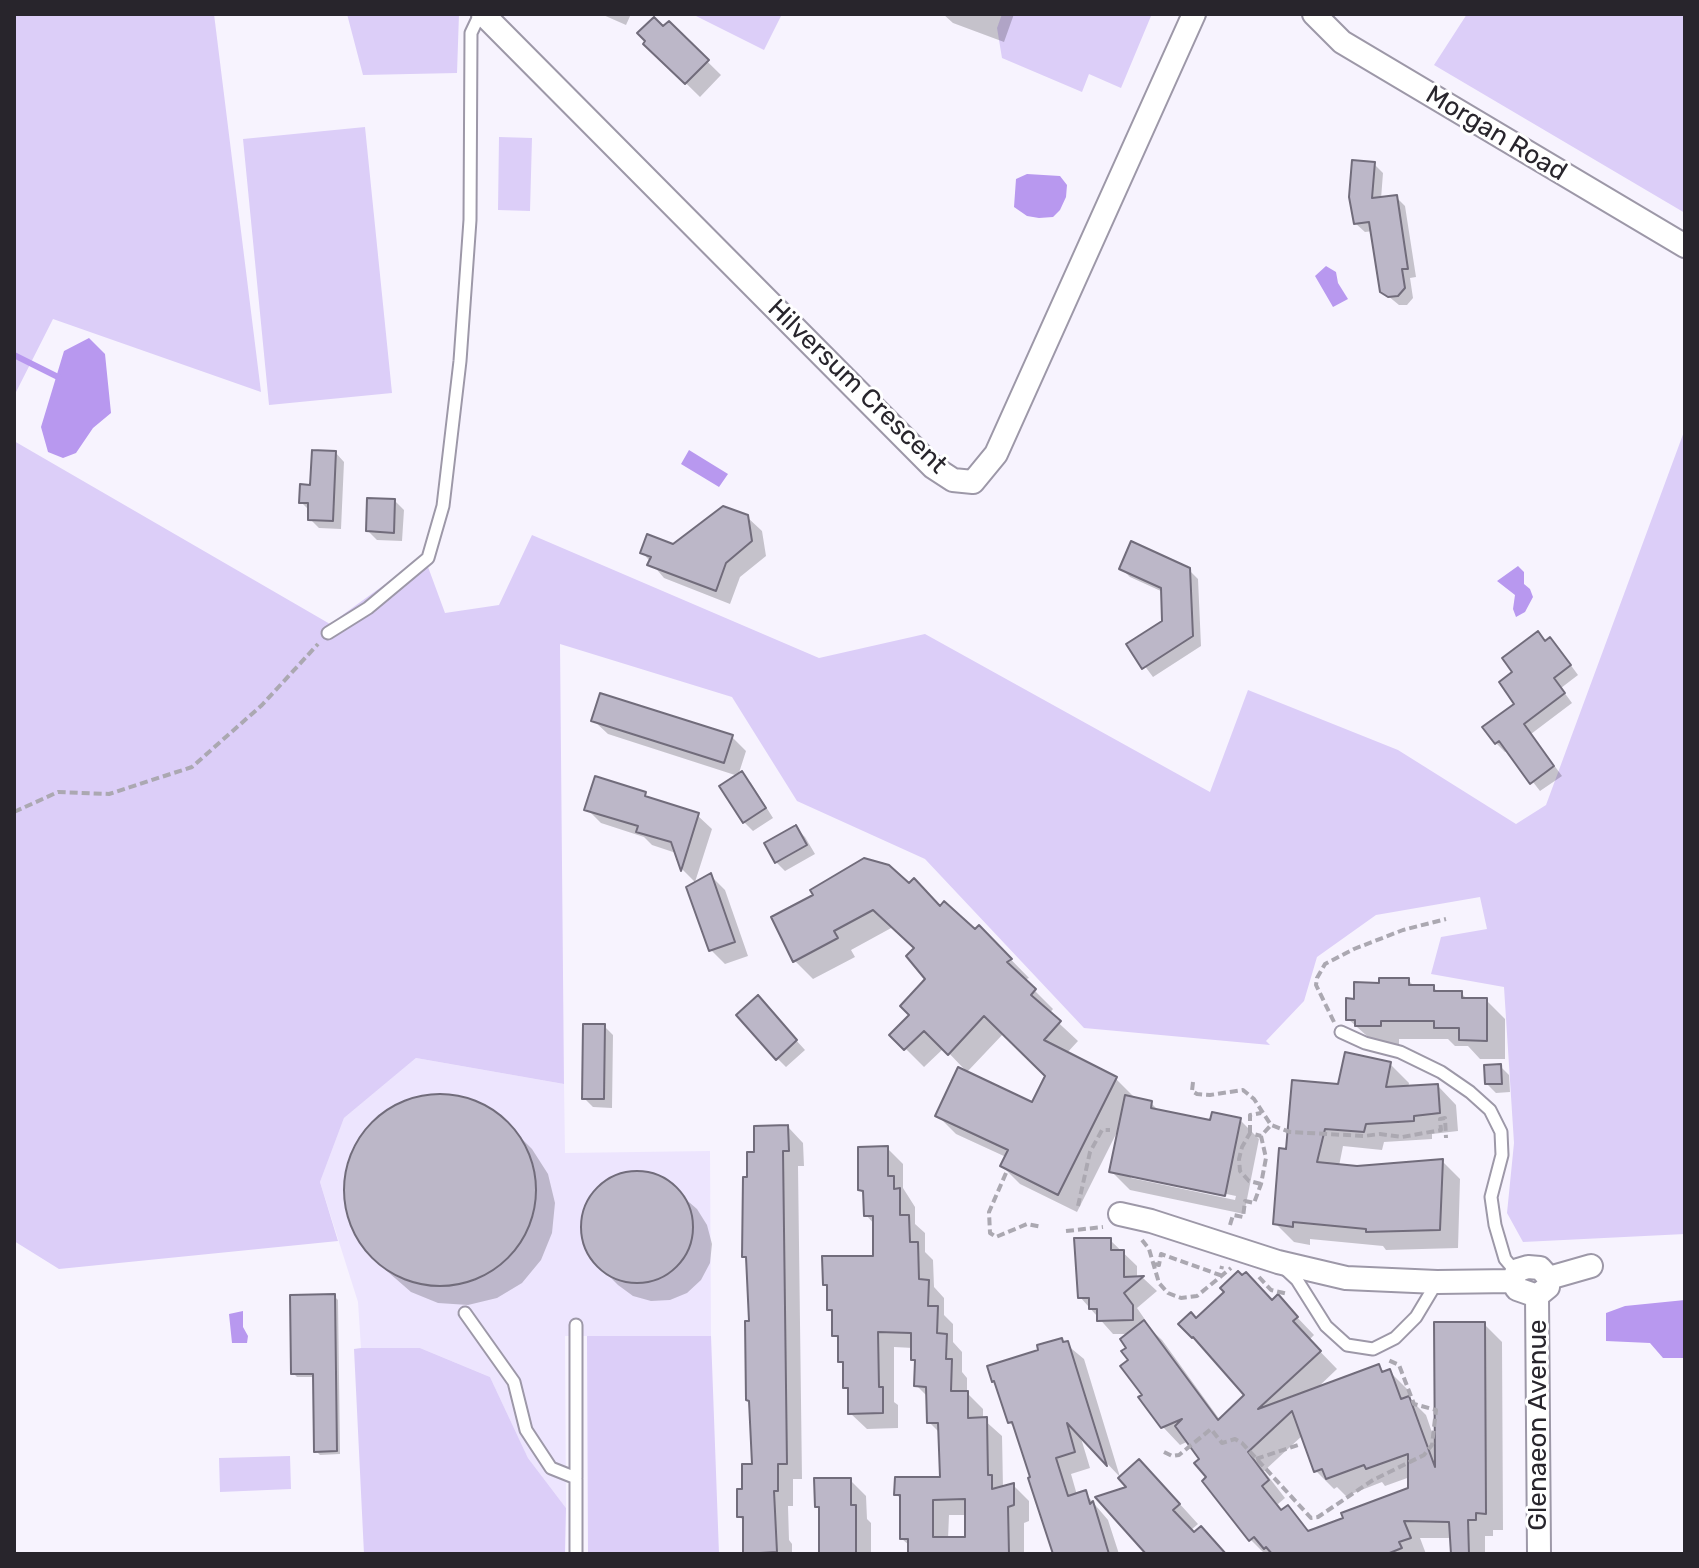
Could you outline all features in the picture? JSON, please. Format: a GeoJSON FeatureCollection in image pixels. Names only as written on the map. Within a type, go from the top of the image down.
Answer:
{"type":"FeatureCollection","features":[{"type":"Feature","properties":{"kind":"street","name":"Hilversum Crescent"},"geometry":{"type":"LineString","coordinates":[[481,14],[933,467],[953,480],[973,482],[996,454],[1194,14]]}},
{"type":"Feature","properties":{"kind":"street","name":"Morgan Road"},"geometry":{"type":"LineString","coordinates":[[1314,14],[1342,42],[1685,246]]}},
{"type":"Feature","properties":{"kind":"street"},"geometry":{"type":"LineString","coordinates":[[1112,1220],[1151,1221],[1278,1262],[1346,1278],[1437,1282],[1514,1276],[1517,1289],[1543,1287],[1591,1266]]}},
{"type":"Feature","properties":{"kind":"street","name":"Glenaeon Avenue"},"geometry":{"type":"LineString","coordinates":[[1539,1554],[1543,1287]]}},
{"type":"Feature","properties":{"kind":"lane"},"geometry":{"type":"LineString","coordinates":[[328,633],[368,608],[428,558],[443,506],[460,361],[470,220],[471,33],[481,14]]}},
{"type":"Feature","properties":{"kind":"lane"},"geometry":{"type":"LineString","coordinates":[[1341,1032],[1365,1043],[1400,1052],[1441,1072],[1490,1110],[1501,1132],[1502,1155],[1491,1197],[1495,1225],[1505,1259],[1514,1276]]}},
{"type":"Feature","properties":{"kind":"lane"},"geometry":{"type":"LineString","coordinates":[[1278,1262],[1297,1280],[1326,1326],[1347,1345],[1373,1349],[1395,1338],[1416,1317],[1437,1282]]}},
{"type":"Feature","properties":{"kind":"lane"},"geometry":{"type":"LineString","coordinates":[[465,1313],[514,1382],[526,1430],[551,1468],[576,1478]]}},
{"type":"Feature","properties":{"kind":"lane"},"geometry":{"type":"LineString","coordinates":[[576,1325],[576,1554]]}},
{"type":"Feature","properties":{"kind":"path"},"geometry":{"type":"LineString","coordinates":[[14,812],[58,792],[109,794],[192,767],[262,705],[328,633]]}},
{"type":"Feature","properties":{"kind":"path"},"geometry":{"type":"LineString","coordinates":[[1341,1032],[1316,985],[1325,964],[1403,930],[1446,919]]}},
{"type":"Feature","properties":{"kind":"path"},"geometry":{"type":"LineString","coordinates":[[1193,1082],[1192,1091],[1197,1094],[1243,1090],[1254,1099],[1271,1125],[1290,1132],[1402,1137],[1441,1130],[1440,1119],[1445,1118],[1446,1138]]}},
{"type":"Feature","properties":{"kind":"path"},"geometry":{"type":"LineString","coordinates":[[1261,1113],[1250,1115],[1250,1133],[1242,1147],[1240,1171],[1249,1181],[1261,1184]]}},
{"type":"Feature","properties":{"kind":"path"},"geometry":{"type":"LineString","coordinates":[[1261,1136],[1271,1125]]}},
{"type":"Feature","properties":{"kind":"path"},"geometry":{"type":"LineString","coordinates":[[1078,1206],[1090,1152],[1102,1130],[1110,1130]]}},
{"type":"Feature","properties":{"kind":"path"},"geometry":{"type":"LineString","coordinates":[[1250,1133],[1261,1136]]}},
{"type":"Feature","properties":{"kind":"path"},"geometry":{"type":"LineString","coordinates":[[1227,1234],[1233,1215],[1243,1217],[1245,1201],[1254,1203],[1261,1184],[1266,1158],[1261,1136]]}},
{"type":"Feature","properties":{"kind":"path"},"geometry":{"type":"LineString","coordinates":[[1006,1173],[989,1212],[990,1233],[996,1237],[1027,1224],[1042,1227]]}},
{"type":"Feature","properties":{"kind":"path"},"geometry":{"type":"LineString","coordinates":[[1066,1231],[1112,1220]]}},
{"type":"Feature","properties":{"kind":"path"},"geometry":{"type":"LineString","coordinates":[[1137,1233],[1149,1249],[1159,1283],[1168,1293],[1181,1298],[1197,1296],[1220,1275],[1245,1265]]}},
{"type":"Feature","properties":{"kind":"path"},"geometry":{"type":"LineString","coordinates":[[1155,1264],[1159,1265],[1161,1254],[1220,1275]]}},
{"type":"Feature","properties":{"kind":"path"},"geometry":{"type":"LineString","coordinates":[[1220,1275],[1223,1263],[1229,1260]]}},
{"type":"Feature","properties":{"kind":"path"},"geometry":{"type":"LineString","coordinates":[[1255,1273],[1271,1290],[1293,1296]]}},
{"type":"Feature","properties":{"kind":"path"},"geometry":{"type":"LineString","coordinates":[[1164,1452],[1179,1455],[1211,1429],[1222,1443],[1230,1439],[1242,1443],[1311,1518],[1318,1517],[1373,1480],[1424,1455],[1432,1445],[1436,1410],[1414,1404],[1399,1365],[1382,1358]]}},
{"type":"Feature","properties":{"kind":"path"},"geometry":{"type":"LineString","coordinates":[[1256,1459],[1301,1444]]}},
{"type":"Feature","properties":{"kind":"shaded area"},"geometry":{"type":"Polygon","coordinates":[[[14,14],[214,14],[261,392],[53,319],[14,396],[14,14]]]}},
{"type":"Feature","properties":{"kind":"shaded area"},"geometry":{"type":"Polygon","coordinates":[[[347,14],[459,14],[457,73],[363,75],[347,14]]]}},
{"type":"Feature","properties":{"kind":"shaded area"},"geometry":{"type":"Polygon","coordinates":[[[692,14],[782,14],[764,50],[692,14]]]}},
{"type":"Feature","properties":{"kind":"shaded area"},"geometry":{"type":"Polygon","coordinates":[[[1002,14],[1151,16],[1121,88],[1089,74],[1082,92],[1002,58],[997,28],[1002,14]]]}},
{"type":"Feature","properties":{"kind":"shaded area"},"geometry":{"type":"Polygon","coordinates":[[[1467,14],[1685,14],[1685,213],[1434,65],[1467,14]]]}},
{"type":"Feature","properties":{"kind":"shaded area"},"geometry":{"type":"Polygon","coordinates":[[[365,127],[392,393],[269,405],[243,139],[365,127]]]}},
{"type":"Feature","properties":{"kind":"shaded area"},"geometry":{"type":"Polygon","coordinates":[[[499,137],[532,138],[530,211],[498,210],[499,137]]]}},
{"type":"Feature","properties":{"kind":"shaded area"},"geometry":{"type":"Polygon","coordinates":[[[1027,174],[1060,176],[1067,185],[1066,197],[1053,217],[1027,216],[1014,207],[1016,179],[1027,174]]]}},
{"type":"Feature","properties":{"kind":"shaded area"},"geometry":{"type":"Polygon","coordinates":[[[1326,266],[1336,272],[1338,283],[1348,299],[1333,307],[1315,276],[1326,266]]]}},
{"type":"Feature","properties":{"kind":"shaded area"},"geometry":{"type":"Polygon","coordinates":[[[89,338],[105,354],[111,413],[93,428],[76,453],[63,458],[48,452],[41,427],[64,351],[89,338]]]}},
{"type":"Feature","properties":{"kind":"shaded area"},"geometry":{"type":"Polygon","coordinates":[[[1685,429],[1685,1234],[1523,1242],[1507,1213],[1514,1143],[1504,987],[1431,974],[1441,937],[1487,929],[1480,897],[1376,915],[1317,957],[1304,1001],[1266,1041],[1270,1045],[1084,1028],[925,859],[797,801],[732,697],[560,644],[564,1084],[416,1058],[344,1118],[320,1182],[338,1241],[59,1269],[14,1241],[14,441],[330,624],[424,556],[445,613],[499,605],[532,535],[819,658],[925,634],[1210,792],[1248,690],[1398,750],[1516,824],[1546,805],[1685,429]]]}},
{"type":"Feature","properties":{"kind":"shaded area"},"geometry":{"type":"Polygon","coordinates":[[[689,450],[728,474],[719,487],[681,464],[689,450]]]}},
{"type":"Feature","properties":{"kind":"shaded area"},"geometry":{"type":"Polygon","coordinates":[[[1518,566],[1524,572],[1524,584],[1533,597],[1525,612],[1516,617],[1513,609],[1515,595],[1497,581],[1518,566]]]}},
{"type":"Feature","properties":{"kind":"shaded area"},"geometry":{"type":"Polygon","coordinates":[[[416,1058],[564,1084],[565,1153],[710,1151],[711,1336],[565,1336],[566,1508],[528,1458],[490,1377],[420,1348],[361,1348],[358,1302],[320,1182],[344,1118],[416,1058]]]}},
{"type":"Feature","properties":{"kind":"shaded area"},"geometry":{"type":"Polygon","coordinates":[[[1685,1300],[1684,1358],[1663,1358],[1650,1343],[1606,1341],[1606,1313],[1625,1306],[1685,1300]]]}},
{"type":"Feature","properties":{"kind":"shaded area"},"geometry":{"type":"Polygon","coordinates":[[[243,1311],[247,1343],[232,1343],[229,1314],[243,1311]]]}},
{"type":"Feature","properties":{"kind":"shaded area"},"geometry":{"type":"Polygon","coordinates":[[[587,1336],[711,1336],[719,1554],[588,1554],[587,1336]]]}},
{"type":"Feature","properties":{"kind":"shaded area"},"geometry":{"type":"Polygon","coordinates":[[[420,1348],[490,1377],[528,1458],[566,1508],[565,1554],[364,1554],[354,1349],[420,1348]]]}},
{"type":"Feature","properties":{"kind":"shaded area"},"geometry":{"type":"Polygon","coordinates":[[[290,1456],[291,1489],[220,1492],[219,1458],[290,1456]]]}},
{"type":"Feature","properties":{"kind":"building"},"geometry":{"type":"Polygon","coordinates":[[[654,17],[663,26],[669,21],[709,60],[685,84],[643,44],[645,41],[637,33],[654,17]]]}},
{"type":"Feature","properties":{"kind":"building"},"geometry":{"type":"Polygon","coordinates":[[[1352,160],[1375,162],[1372,198],[1397,195],[1408,269],[1402,269],[1405,288],[1398,296],[1388,297],[1380,292],[1369,222],[1354,224],[1349,197],[1352,160]]]}},
{"type":"Feature","properties":{"kind":"building"},"geometry":{"type":"Polygon","coordinates":[[[312,450],[336,451],[333,521],[308,520],[308,503],[299,503],[300,484],[310,485],[312,450]]]}},
{"type":"Feature","properties":{"kind":"building"},"geometry":{"type":"Polygon","coordinates":[[[367,498],[395,499],[394,533],[366,531],[367,498]]]}},
{"type":"Feature","properties":{"kind":"building"},"geometry":{"type":"Polygon","coordinates":[[[723,506],[748,515],[752,541],[726,563],[716,591],[647,565],[651,557],[640,553],[647,534],[673,544],[723,506]]]}},
{"type":"Feature","properties":{"kind":"building"},"geometry":{"type":"Polygon","coordinates":[[[1131,541],[1190,568],[1193,636],[1142,669],[1126,644],[1162,621],[1161,588],[1119,569],[1131,541]]]}},
{"type":"Feature","properties":{"kind":"building"},"geometry":{"type":"Polygon","coordinates":[[[1538,631],[1545,641],[1550,637],[1571,665],[1554,678],[1565,693],[1524,724],[1554,766],[1530,784],[1499,741],[1495,744],[1482,727],[1514,704],[1499,682],[1512,672],[1502,658],[1538,631]]]}},
{"type":"Feature","properties":{"kind":"building"},"geometry":{"type":"Polygon","coordinates":[[[600,693],[733,735],[724,763],[591,721],[600,693]]]}},
{"type":"Feature","properties":{"kind":"building"},"geometry":{"type":"Polygon","coordinates":[[[742,771],[766,808],[743,823],[719,786],[742,771]]]}},
{"type":"Feature","properties":{"kind":"building"},"geometry":{"type":"Polygon","coordinates":[[[595,776],[699,813],[681,871],[671,842],[636,832],[638,826],[584,810],[595,776]]]}},
{"type":"Feature","properties":{"kind":"building"},"geometry":{"type":"Polygon","coordinates":[[[796,825],[807,845],[775,863],[764,843],[796,825]]]}},
{"type":"Feature","properties":{"kind":"building"},"geometry":{"type":"Polygon","coordinates":[[[864,858],[889,865],[909,883],[914,878],[940,906],[944,901],[975,929],[979,925],[1012,959],[1007,962],[1036,989],[1031,995],[1061,1021],[1044,1040],[1117,1077],[1058,1195],[1000,1166],[1008,1150],[935,1116],[958,1067],[1032,1102],[1045,1076],[984,1016],[948,1055],[924,1031],[904,1050],[889,1035],[909,1015],[900,1006],[925,979],[906,956],[914,948],[873,910],[834,931],[838,938],[793,962],[771,917],[813,895],[810,890],[864,858]]]}},
{"type":"Feature","properties":{"kind":"building"},"geometry":{"type":"Polygon","coordinates":[[[711,873],[735,942],[709,951],[686,887],[711,873]]]}},
{"type":"Feature","properties":{"kind":"building"},"geometry":{"type":"Polygon","coordinates":[[[1379,978],[1409,978],[1409,985],[1434,985],[1434,991],[1462,991],[1462,998],[1487,998],[1487,1041],[1459,1040],[1459,1028],[1434,1028],[1434,1021],[1381,1021],[1381,1026],[1355,1026],[1355,1020],[1346,1020],[1346,998],[1354,999],[1354,982],[1379,983],[1379,978]]]}},
{"type":"Feature","properties":{"kind":"building"},"geometry":{"type":"Polygon","coordinates":[[[758,995],[797,1040],[776,1060],[736,1015],[758,995]]]}},
{"type":"Feature","properties":{"kind":"building"},"geometry":{"type":"Polygon","coordinates":[[[583,1024],[605,1024],[604,1099],[582,1099],[583,1024]]]}},
{"type":"Feature","properties":{"kind":"building"},"geometry":{"type":"Polygon","coordinates":[[[1345,1052],[1391,1062],[1386,1087],[1438,1084],[1440,1113],[1414,1116],[1414,1121],[1366,1124],[1364,1132],[1325,1129],[1317,1162],[1357,1166],[1443,1159],[1440,1230],[1366,1232],[1366,1229],[1293,1222],[1293,1227],[1273,1224],[1279,1148],[1286,1149],[1292,1080],[1338,1084],[1345,1052]]]}},
{"type":"Feature","properties":{"kind":"building"},"geometry":{"type":"Polygon","coordinates":[[[1501,1064],[1502,1084],[1485,1084],[1484,1065],[1501,1064]]]}},
{"type":"Feature","properties":{"kind":"building"},"geometry":{"type":"Polygon","coordinates":[[[440,1094],[477,1101],[508,1122],[529,1153],[536,1190],[529,1227],[508,1258],[477,1279],[440,1286],[403,1279],[372,1258],[351,1227],[344,1190],[351,1153],[372,1122],[403,1101],[440,1094]]]}},
{"type":"Feature","properties":{"kind":"building"},"geometry":{"type":"Polygon","coordinates":[[[1125,1095],[1152,1101],[1151,1108],[1210,1120],[1212,1112],[1241,1118],[1225,1196],[1109,1172],[1125,1095]]]}},
{"type":"Feature","properties":{"kind":"building"},"geometry":{"type":"Polygon","coordinates":[[[788,1125],[789,1151],[783,1151],[787,1464],[778,1464],[778,1491],[774,1491],[777,1552],[743,1554],[743,1517],[737,1517],[737,1489],[742,1489],[742,1464],[752,1464],[749,1401],[746,1400],[745,1321],[749,1321],[746,1257],[742,1257],[743,1177],[747,1177],[747,1152],[754,1152],[754,1126],[788,1125]]]}},
{"type":"Feature","properties":{"kind":"building"},"geometry":{"type":"Polygon","coordinates":[[[888,1146],[888,1176],[894,1176],[894,1189],[900,1188],[900,1215],[909,1215],[910,1242],[918,1242],[919,1279],[929,1280],[928,1306],[938,1306],[937,1333],[947,1334],[946,1359],[952,1359],[951,1391],[968,1391],[968,1418],[987,1417],[988,1475],[992,1475],[992,1489],[1014,1483],[1014,1505],[1008,1507],[1009,1554],[908,1554],[908,1539],[900,1539],[900,1495],[894,1495],[895,1477],[940,1477],[938,1423],[927,1423],[926,1387],[914,1386],[915,1360],[911,1360],[911,1333],[878,1332],[883,1413],[848,1414],[848,1388],[843,1388],[843,1362],[838,1362],[838,1336],[832,1336],[832,1310],[827,1310],[822,1256],[873,1256],[873,1216],[864,1216],[863,1191],[858,1190],[858,1147],[888,1146]],[[965,1499],[933,1500],[933,1537],[965,1537],[965,1499]]]}},
{"type":"Feature","properties":{"kind":"building"},"geometry":{"type":"Polygon","coordinates":[[[637,1171],[658,1175],[677,1187],[689,1206],[693,1227],[689,1248],[677,1267],[658,1279],[637,1283],[616,1279],[597,1267],[585,1248],[581,1227],[585,1206],[597,1187],[616,1175],[637,1171]]]}},
{"type":"Feature","properties":{"kind":"building"},"geometry":{"type":"Polygon","coordinates":[[[1074,1238],[1111,1238],[1111,1250],[1124,1250],[1124,1277],[1144,1276],[1124,1293],[1133,1305],[1133,1320],[1097,1321],[1097,1309],[1089,1309],[1089,1298],[1078,1298],[1074,1238]]]}},
{"type":"Feature","properties":{"kind":"building"},"geometry":{"type":"Polygon","coordinates":[[[1238,1271],[1242,1275],[1246,1272],[1272,1300],[1278,1294],[1298,1317],[1293,1321],[1321,1351],[1258,1409],[1379,1364],[1382,1372],[1390,1369],[1401,1399],[1409,1396],[1435,1467],[1434,1322],[1485,1322],[1486,1514],[1476,1513],[1476,1520],[1468,1520],[1469,1554],[1451,1554],[1449,1522],[1404,1521],[1411,1538],[1399,1542],[1402,1548],[1387,1554],[1272,1554],[1254,1537],[1249,1541],[1202,1481],[1206,1477],[1194,1463],[1199,1459],[1175,1426],[1182,1419],[1161,1428],[1120,1366],[1128,1360],[1121,1351],[1126,1348],[1120,1339],[1144,1320],[1218,1420],[1244,1395],[1178,1324],[1191,1312],[1196,1318],[1224,1292],[1220,1288],[1238,1271]],[[1292,1411],[1248,1452],[1269,1480],[1262,1486],[1281,1510],[1288,1505],[1308,1531],[1343,1518],[1341,1513],[1408,1488],[1408,1454],[1326,1479],[1322,1469],[1314,1472],[1292,1411]]]}},
{"type":"Feature","properties":{"kind":"building"},"geometry":{"type":"Polygon","coordinates":[[[335,1294],[337,1451],[314,1452],[313,1374],[291,1374],[290,1295],[335,1294]]]}},
{"type":"Feature","properties":{"kind":"building"},"geometry":{"type":"Polygon","coordinates":[[[1062,1338],[1063,1342],[1068,1341],[1107,1466],[1067,1423],[1075,1452],[1056,1458],[1068,1496],[1086,1490],[1090,1504],[1093,1501],[1109,1554],[1053,1554],[1012,1422],[1008,1423],[987,1366],[1038,1350],[1037,1345],[1062,1338]]]}},
{"type":"Feature","properties":{"kind":"building"},"geometry":{"type":"Polygon","coordinates":[[[1139,1459],[1180,1504],[1173,1510],[1194,1532],[1201,1526],[1226,1554],[1146,1554],[1095,1497],[1126,1487],[1118,1478],[1139,1459]]]}},
{"type":"Feature","properties":{"kind":"building"},"geometry":{"type":"Polygon","coordinates":[[[814,1478],[851,1478],[851,1505],[856,1505],[856,1554],[819,1554],[819,1507],[815,1507],[814,1478]]]}},
{"type":"Feature","properties":{"kind":"waterway"},"geometry":{"type":"LineString","coordinates":[[14,355],[58,377]]}}]}
